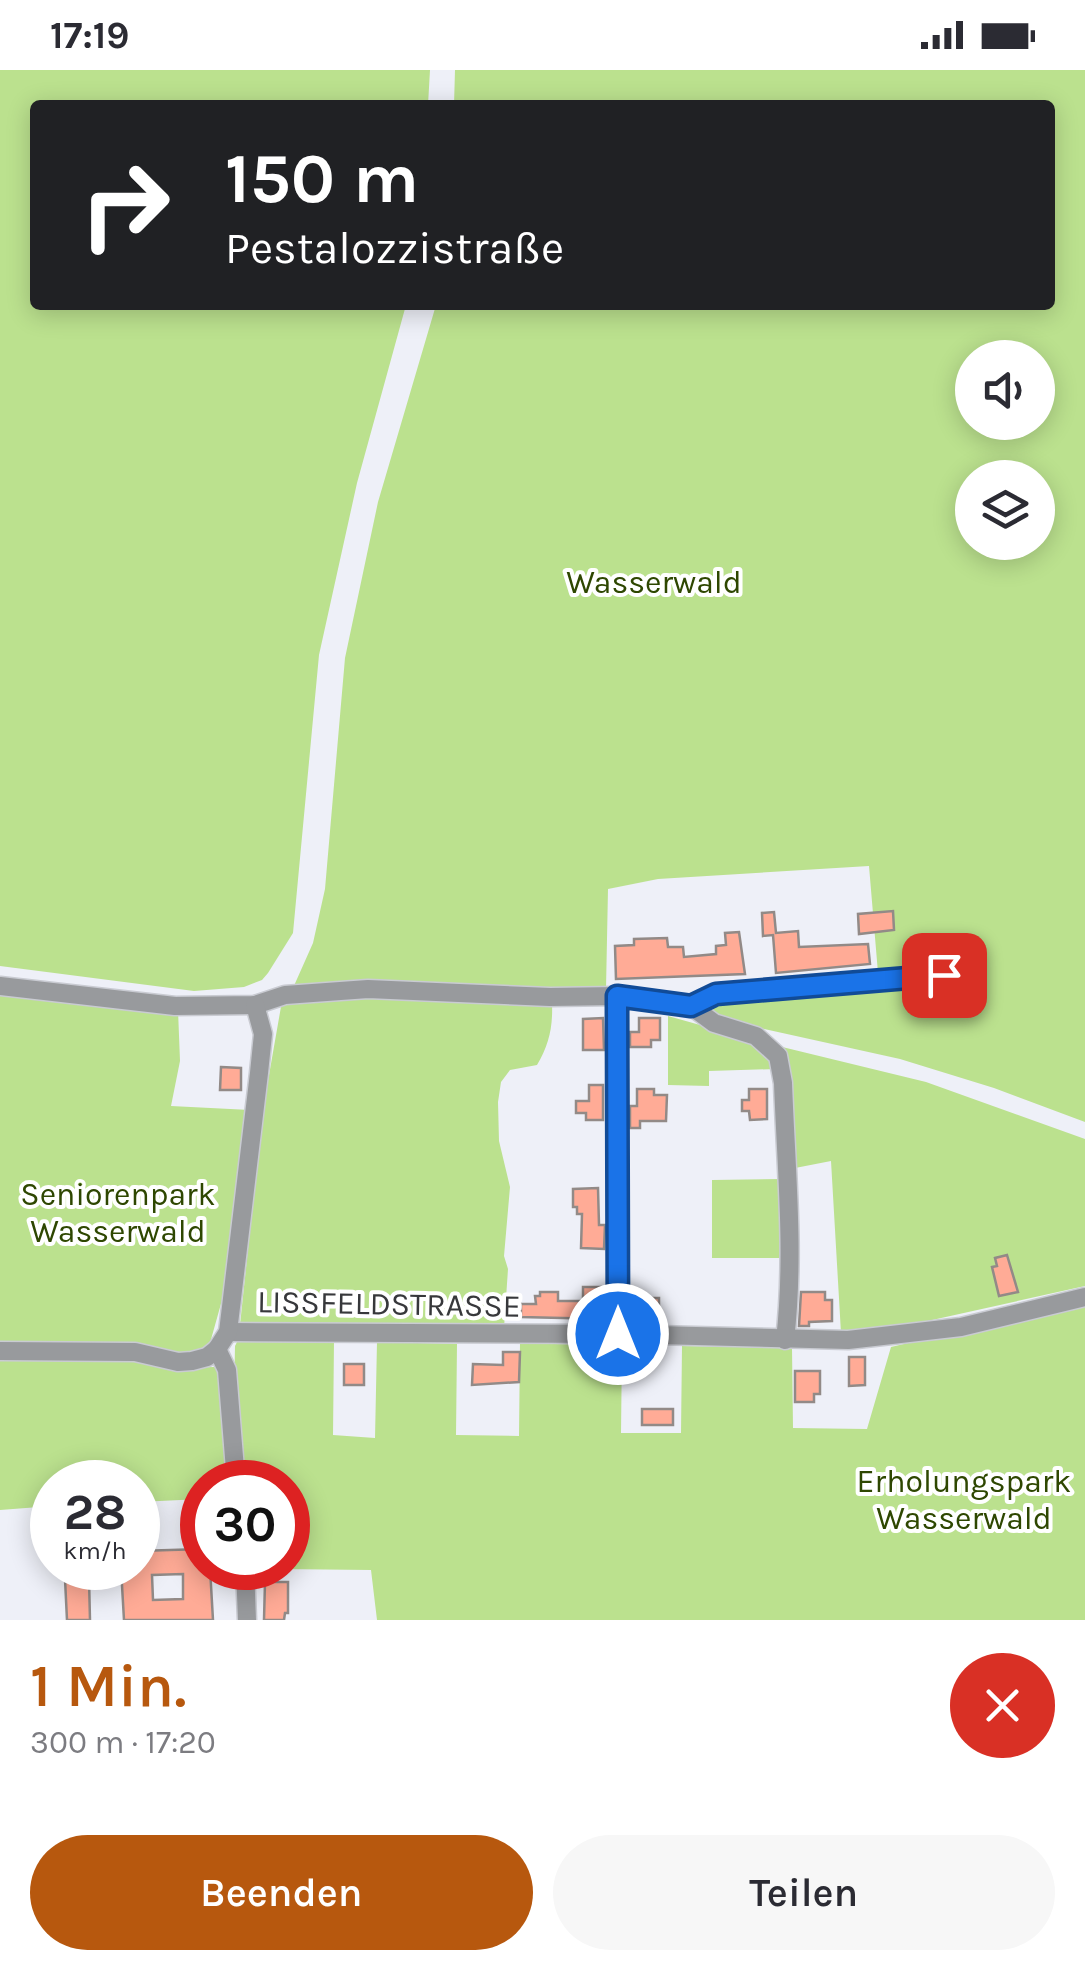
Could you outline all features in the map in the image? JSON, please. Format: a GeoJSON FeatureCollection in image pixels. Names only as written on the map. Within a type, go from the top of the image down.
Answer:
{"type":"FeatureCollection","features":[{"type":"Feature","properties":{"kind":"street"},"geometry":{"type":"LineString","coordinates":[[691,1006],[716,994],[944,975]]}},
{"type":"Feature","properties":{"kind":"street"},"geometry":{"type":"LineString","coordinates":[[0,986],[139,1004],[255,1005],[285,996],[368,989],[617,996],[691,1006],[714,1024],[756,1036],[778,1056],[783,1083],[789,1252],[784,1340]]}},
{"type":"Feature","properties":{"kind":"street"},"geometry":{"type":"LineString","coordinates":[[617,996],[618,1334]]}},
{"type":"Feature","properties":{"kind":"street"},"geometry":{"type":"LineString","coordinates":[[0,1350],[136,1352],[178,1362],[208,1357],[217,1350],[228,1332],[261,1054],[260,1015],[255,1005]]}},
{"type":"Feature","properties":{"kind":"street","name":"LISSFELDSTRASSE"},"geometry":{"type":"LineString","coordinates":[[228,1332],[618,1334],[848,1340],[961,1327],[1085,1298]]}},
{"type":"Feature","properties":{"kind":"street"},"geometry":{"type":"LineString","coordinates":[[217,1350],[227,1370],[234,1460]]}},
{"type":"Feature","properties":{"kind":"street"},"geometry":{"type":"LineString","coordinates":[[245,1590],[246,1620]]}},
{"type":"Feature","properties":{"kind":"green space"},"geometry":{"type":"Polygon","coordinates":[[[0,70],[430,70],[428,100],[30,100],[30,310],[405,310],[357,483],[319,655],[293,933],[262,980],[244,987],[194,991],[0,966],[0,70]]]}},
{"type":"Feature","properties":{"kind":"green space","name":"Wasserwald"},"geometry":{"type":"Polygon","coordinates":[[[455,70],[1085,70],[1085,1122],[900,1059],[742,1024],[718,1017],[708,1008],[725,999],[985,981],[983,963],[878,973],[869,866],[658,879],[608,889],[606,989],[293,988],[313,943],[325,889],[345,658],[378,502],[435,310],[1055,310],[1055,100],[454,100],[455,70]]]}},
{"type":"Feature","properties":{"kind":"green space","name":"Seniorenpark Wasserwald"},"geometry":{"type":"Polygon","coordinates":[[[0,991],[178,1010],[180,1061],[171,1106],[250,1110],[224,1293],[210,1343],[194,1355],[0,1345],[0,991]]]}},
{"type":"Feature","properties":{"kind":"green space"},"geometry":{"type":"Polygon","coordinates":[[[362,994],[552,1003],[549,1036],[541,1058],[537,1065],[510,1070],[501,1082],[498,1102],[499,1141],[510,1187],[504,1256],[508,1269],[504,1328],[240,1325],[262,1115],[282,1001],[362,994]]]}},
{"type":"Feature","properties":{"kind":"green space"},"geometry":{"type":"Polygon","coordinates":[[[668,1016],[757,1041],[776,1069],[709,1071],[709,1086],[668,1085],[668,1016]]]}},
{"type":"Feature","properties":{"kind":"green space"},"geometry":{"type":"Polygon","coordinates":[[[774,1045],[926,1082],[1085,1139],[1085,1286],[887,1330],[841,1333],[831,1161],[790,1169],[774,1045]]]}},
{"type":"Feature","properties":{"kind":"green space"},"geometry":{"type":"Polygon","coordinates":[[[781,1179],[785,1258],[712,1258],[712,1180],[781,1179]]]}},
{"type":"Feature","properties":{"kind":"green space","name":"Erholungspark Wasserwald"},"geometry":{"type":"Polygon","coordinates":[[[1085,1302],[1085,1620],[377,1620],[371,1570],[310,1569],[310,1460],[241,1460],[234,1401],[238,1340],[334,1341],[333,1435],[375,1438],[377,1342],[457,1344],[456,1435],[519,1436],[520,1343],[622,1346],[621,1433],[681,1433],[682,1346],[792,1348],[793,1428],[867,1429],[891,1347],[1085,1302]]]}},
{"type":"Feature","properties":{"kind":"green space"},"geometry":{"type":"Polygon","coordinates":[[[0,1357],[118,1357],[169,1368],[214,1367],[221,1374],[229,1460],[180,1460],[180,1500],[160,1501],[160,1460],[30,1460],[30,1508],[0,1510],[0,1357]]]}},
{"type":"Feature","properties":{"kind":"building"},"geometry":{"type":"Polygon","coordinates":[[[893,911],[894,930],[859,934],[858,914],[893,911]]]}},
{"type":"Feature","properties":{"kind":"building"},"geometry":{"type":"Polygon","coordinates":[[[774,912],[776,933],[798,931],[799,947],[868,944],[870,964],[776,973],[773,935],[763,936],[762,913],[774,912]]]}},
{"type":"Feature","properties":{"kind":"building"},"geometry":{"type":"Polygon","coordinates":[[[739,932],[745,974],[616,979],[615,946],[634,945],[634,939],[667,938],[668,947],[683,947],[684,957],[716,954],[716,946],[726,945],[725,933],[739,932]]]}},
{"type":"Feature","properties":{"kind":"building"},"geometry":{"type":"Polygon","coordinates":[[[603,1018],[604,1050],[583,1050],[583,1019],[603,1018]]]}},
{"type":"Feature","properties":{"kind":"building"},"geometry":{"type":"Polygon","coordinates":[[[639,1018],[660,1018],[660,1040],[651,1040],[651,1047],[630,1047],[630,1032],[639,1032],[639,1018]]]}},
{"type":"Feature","properties":{"kind":"building"},"geometry":{"type":"Polygon","coordinates":[[[221,1067],[241,1068],[241,1090],[220,1090],[221,1067]]]}},
{"type":"Feature","properties":{"kind":"building"},"geometry":{"type":"Polygon","coordinates":[[[589,1085],[603,1085],[603,1120],[586,1120],[586,1113],[576,1113],[576,1101],[589,1101],[589,1085]]]}},
{"type":"Feature","properties":{"kind":"building"},"geometry":{"type":"Polygon","coordinates":[[[637,1089],[654,1089],[654,1095],[667,1095],[666,1121],[640,1121],[640,1128],[630,1128],[630,1106],[637,1106],[637,1089]]]}},
{"type":"Feature","properties":{"kind":"building"},"geometry":{"type":"Polygon","coordinates":[[[749,1089],[767,1089],[767,1119],[750,1120],[749,1111],[742,1111],[742,1100],[749,1100],[749,1089]]]}},
{"type":"Feature","properties":{"kind":"building"},"geometry":{"type":"Polygon","coordinates":[[[598,1188],[599,1225],[605,1225],[604,1249],[581,1248],[582,1214],[577,1214],[577,1207],[573,1207],[573,1189],[598,1188]]]}},
{"type":"Feature","properties":{"kind":"building"},"geometry":{"type":"Polygon","coordinates":[[[1007,1255],[1018,1292],[999,1296],[992,1267],[997,1266],[995,1258],[1007,1255]]]}},
{"type":"Feature","properties":{"kind":"building"},"geometry":{"type":"Polygon","coordinates":[[[583,1287],[601,1287],[601,1296],[605,1296],[604,1319],[521,1317],[521,1304],[536,1304],[535,1296],[540,1296],[540,1292],[558,1292],[558,1301],[583,1301],[583,1287]]]}},
{"type":"Feature","properties":{"kind":"building"},"geometry":{"type":"Polygon","coordinates":[[[801,1292],[825,1292],[825,1300],[832,1300],[832,1321],[799,1326],[801,1292]]]}},
{"type":"Feature","properties":{"kind":"building"},"geometry":{"type":"Polygon","coordinates":[[[639,1298],[659,1298],[659,1320],[639,1319],[639,1298]]]}},
{"type":"Feature","properties":{"kind":"building"},"geometry":{"type":"Polygon","coordinates":[[[503,1352],[520,1352],[519,1382],[472,1385],[473,1364],[503,1365],[503,1352]]]}},
{"type":"Feature","properties":{"kind":"building"},"geometry":{"type":"Polygon","coordinates":[[[849,1357],[865,1357],[865,1385],[849,1386],[849,1357]]]}},
{"type":"Feature","properties":{"kind":"building"},"geometry":{"type":"Polygon","coordinates":[[[344,1364],[364,1364],[364,1385],[344,1385],[344,1364]]]}},
{"type":"Feature","properties":{"kind":"building"},"geometry":{"type":"Polygon","coordinates":[[[795,1371],[820,1371],[820,1394],[814,1394],[814,1402],[795,1402],[795,1371]]]}},
{"type":"Feature","properties":{"kind":"building"},"geometry":{"type":"Polygon","coordinates":[[[642,1409],[673,1409],[673,1425],[642,1425],[642,1409]]]}},
{"type":"Feature","properties":{"kind":"building"},"geometry":{"type":"Polygon","coordinates":[[[160,1550],[180,1550],[180,1574],[160,1575],[160,1550]]]}},
{"type":"Feature","properties":{"kind":"building"},"geometry":{"type":"Polygon","coordinates":[[[66,1590],[89,1590],[90,1620],[67,1620],[66,1590]]]}},
{"type":"Feature","properties":{"kind":"building"},"geometry":{"type":"Polygon","coordinates":[[[122,1590],[153,1590],[153,1600],[183,1599],[183,1590],[211,1590],[213,1620],[124,1620],[122,1590]]]}},
{"type":"Feature","properties":{"kind":"building"},"geometry":{"type":"Polygon","coordinates":[[[265,1590],[288,1590],[288,1613],[284,1620],[264,1620],[265,1590]]]}},
{"type":"Feature","properties":{"kind":"route"},"geometry":{"type":"LineString","coordinates":[[618,1334],[617,996],[691,1006],[716,994],[944,975]]}}]}
